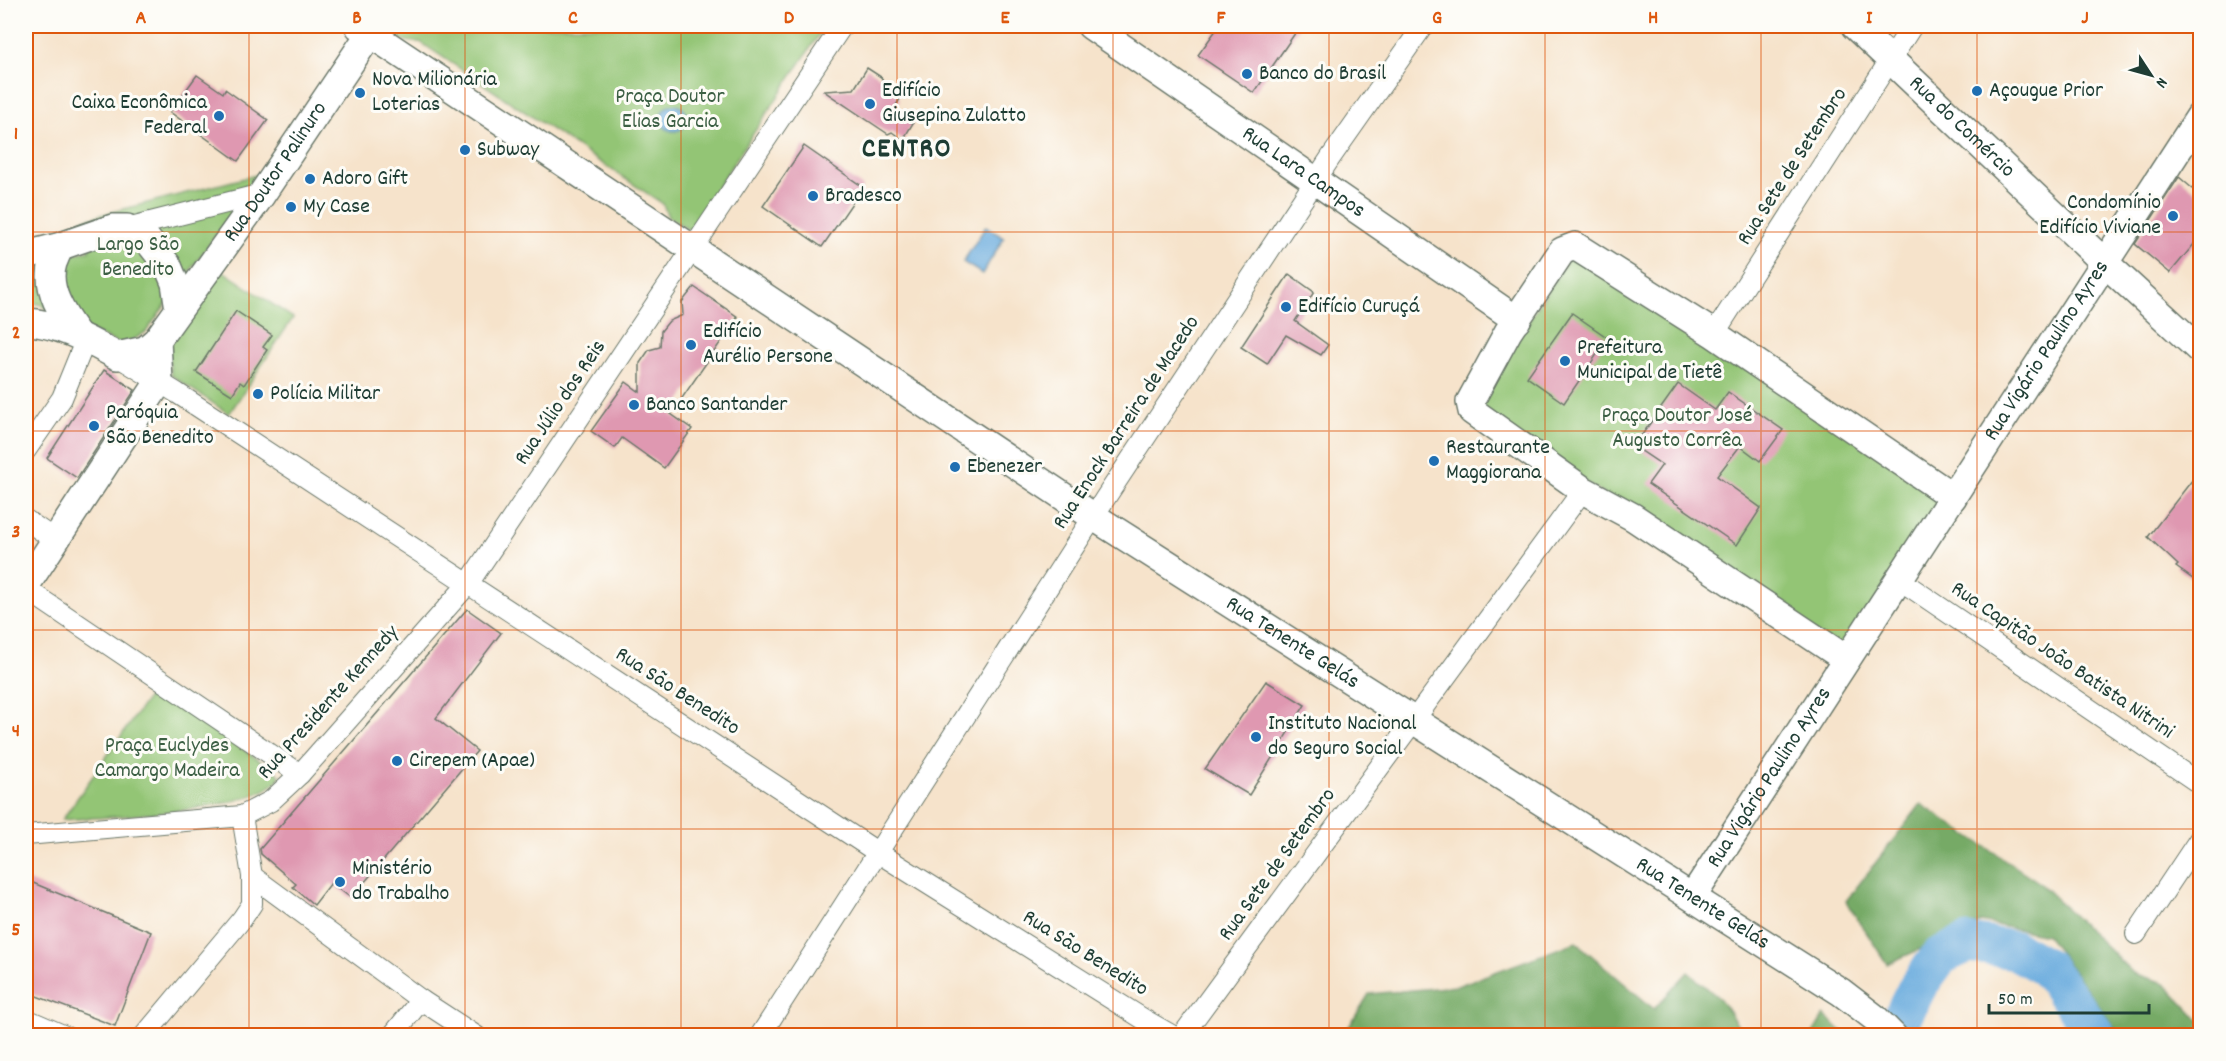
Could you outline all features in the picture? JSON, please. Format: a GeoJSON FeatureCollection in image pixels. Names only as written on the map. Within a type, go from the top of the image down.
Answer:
{"type":"FeatureCollection","features":[{"type":"Feature","properties":{"kind":"street"},"geometry":{"type":"LineString","coordinates":[[368,28],[693,248],[842,26]]}},
{"type":"Feature","properties":{"kind":"street","name":"Rua Lara Campos"},"geometry":{"type":"LineString","coordinates":[[1091,26],[1517,320]]}},
{"type":"Feature","properties":{"kind":"street","name":"Rua Enock Barreira de Macedo"},"geometry":{"type":"LineString","coordinates":[[760,1035],[1094,517],[1316,181],[1423,26]]}},
{"type":"Feature","properties":{"kind":"street","name":"Rua do Comércio"},"geometry":{"type":"LineString","coordinates":[[1855,26],[2200,350]]}},
{"type":"Feature","properties":{"kind":"street","name":"Rua Sete de Setembro"},"geometry":{"type":"LineString","coordinates":[[1714,334],[1912,26]]}},
{"type":"Feature","properties":{"kind":"street","name":"Rua Doutor Palinuro"},"geometry":{"type":"LineString","coordinates":[[179,309],[262,194],[368,28]]}},
{"type":"Feature","properties":{"kind":"street","name":"Rua Vigário Paulino Ayres"},"geometry":{"type":"LineString","coordinates":[[1953,497],[2200,116]]}},
{"type":"Feature","properties":{"kind":"street"},"geometry":{"type":"LineString","coordinates":[[26,255],[113,228],[127,228],[262,194]]}},
{"type":"Feature","properties":{"kind":"street"},"geometry":{"type":"LineString","coordinates":[[117,356],[145,350],[157,340],[179,309],[175,283],[168,266],[145,237],[127,228]]}},
{"type":"Feature","properties":{"kind":"street"},"geometry":{"type":"LineString","coordinates":[[61,246],[52,264],[51,278],[61,313],[82,337]]}},
{"type":"Feature","properties":{"kind":"street"},"geometry":{"type":"LineString","coordinates":[[1575,246],[1714,334],[1953,497],[1897,578],[1846,659],[1633,517],[1583,490],[1472,411],[1470,402],[1517,320],[1562,251],[1575,246]]}},
{"type":"Feature","properties":{"kind":"street","name":"Rua Tenente Gelás"},"geometry":{"type":"LineString","coordinates":[[693,248],[1094,517],[1841,992],[1884,1027]]}},
{"type":"Feature","properties":{"kind":"street","name":"Rua Júlio dos Reis"},"geometry":{"type":"LineString","coordinates":[[468,584],[693,248]]}},
{"type":"Feature","properties":{"kind":"street"},"geometry":{"type":"LineString","coordinates":[[26,322],[49,325],[82,337],[159,382]]}},
{"type":"Feature","properties":{"kind":"street"},"geometry":{"type":"LineString","coordinates":[[26,450],[62,398],[82,337]]}},
{"type":"Feature","properties":{"kind":"street"},"geometry":{"type":"LineString","coordinates":[[157,340],[159,382],[26,587],[300,774]]}},
{"type":"Feature","properties":{"kind":"street","name":"Rua São Benedito"},"geometry":{"type":"LineString","coordinates":[[159,382],[877,852],[1144,1020],[1173,1035]]}},
{"type":"Feature","properties":{"kind":"street","name":"Rua Sete de Setembro"},"geometry":{"type":"LineString","coordinates":[[1182,1035],[1583,490]]}},
{"type":"Feature","properties":{"kind":"street"},"geometry":{"type":"LineString","coordinates":[[26,520],[55,540]]}},
{"type":"Feature","properties":{"kind":"street","name":"Rua Capitão João Batista Nitrini"},"geometry":{"type":"LineString","coordinates":[[1897,578],[2200,784]]}},
{"type":"Feature","properties":{"kind":"street","name":"Rua Presidente Kennedy"},"geometry":{"type":"LineString","coordinates":[[26,836],[242,816],[271,801],[300,774],[468,584]]}},
{"type":"Feature","properties":{"kind":"street","name":"Rua Vigário Paulino Ayres"},"geometry":{"type":"LineString","coordinates":[[1693,896],[1846,659]]}},
{"type":"Feature","properties":{"kind":"street"},"geometry":{"type":"LineString","coordinates":[[144,1035],[252,904],[252,876],[242,816]]}},
{"type":"Feature","properties":{"kind":"street"},"geometry":{"type":"LineString","coordinates":[[2136,934],[2200,838]]}},
{"type":"Feature","properties":{"kind":"street"},"geometry":{"type":"LineString","coordinates":[[252,876],[421,1000],[476,1035]]}},
{"type":"Feature","properties":{"kind":"street"},"geometry":{"type":"LineString","coordinates":[[392,1035],[421,1000]]}},
{"type":"Feature","properties":{"kind":"street"},"geometry":{"type":"LineString","coordinates":[[26,1019],[65,1035]]}},
{"type":"Feature","properties":{"kind":"green space","name":"Praça Doutor Elias Garcia"},"geometry":{"type":"Polygon","coordinates":[[[387,26],[825,26],[713,194],[711,211],[706,222],[692,232],[668,217],[663,204],[420,42],[400,39],[392,34],[387,26]]]}},
{"type":"Feature","properties":{"kind":"green space","name":"Largo São Benedito"},"geometry":{"type":"Polygon","coordinates":[[[260,174],[146,332],[133,340],[120,344],[56,317],[40,304],[26,304],[26,267],[90,250],[81,220],[260,174]]]}},
{"type":"Feature","properties":{"kind":"green space","name":"Praça Doutor José Augusto Corrêa"},"geometry":{"type":"Polygon","coordinates":[[[1574,250],[1947,495],[1841,651],[1473,408],[1574,250]]]}},
{"type":"Feature","properties":{"kind":"green space"},"geometry":{"type":"Polygon","coordinates":[[[217,267],[293,318],[229,414],[171,375],[167,343],[217,267]]]}},
{"type":"Feature","properties":{"kind":"green space","name":"Praça Euclydes Camargo Madeira"},"geometry":{"type":"Polygon","coordinates":[[[154,689],[280,776],[268,788],[245,798],[215,805],[144,814],[62,820],[154,689]]]}},
{"type":"Feature","properties":{"kind":"green space"},"geometry":{"type":"Polygon","coordinates":[[[1921,804],[2040,883],[2133,973],[2164,983],[2200,1021],[2200,1035],[2120,1035],[2047,935],[1981,922],[1887,964],[1846,901],[1921,804]]]}},
{"type":"Feature","properties":{"kind":"green space"},"geometry":{"type":"Polygon","coordinates":[[[1576,942],[1654,1009],[1688,972],[1720,999],[1744,1035],[1344,1035],[1369,994],[1457,986],[1576,942]]]}},
{"type":"Feature","properties":{"kind":"green space"},"geometry":{"type":"Polygon","coordinates":[[[1824,1015],[1846,1035],[1812,1035],[1824,1015]]]}},
{"type":"Feature","properties":{"kind":"water"},"geometry":{"type":"Polygon","coordinates":[[[674,105],[683,109],[687,118],[683,127],[674,131],[665,127],[661,118],[665,109],[674,105]]]}},
{"type":"Feature","properties":{"kind":"water"},"geometry":{"type":"Polygon","coordinates":[[[986,226],[1004,238],[982,274],[963,262],[986,226]]]}},
{"type":"Feature","properties":{"kind":"building","name":"Banco do Brasil"},"geometry":{"type":"Polygon","coordinates":[[[1219,26],[1300,26],[1254,93],[1198,55],[1219,26]]]}},
{"type":"Feature","properties":{"kind":"building","name":"Edifício Giusepina Zulatto"},"geometry":{"type":"Polygon","coordinates":[[[867,68],[881,77],[900,99],[893,110],[913,123],[903,140],[892,132],[888,134],[824,91],[854,89],[867,68]]]}},
{"type":"Feature","properties":{"kind":"building","name":"Caixa Econômica Federal"},"geometry":{"type":"Polygon","coordinates":[[[197,75],[223,93],[225,89],[268,120],[238,161],[170,112],[197,75]]]}},
{"type":"Feature","properties":{"kind":"building","name":"Bradesco"},"geometry":{"type":"Polygon","coordinates":[[[804,146],[863,187],[822,247],[763,206],[804,146]]]}},
{"type":"Feature","properties":{"kind":"building","name":"Condomínio Edifício Viviane"},"geometry":{"type":"Polygon","coordinates":[[[2179,177],[2200,195],[2200,237],[2170,273],[2135,244],[2179,177]]]}},
{"type":"Feature","properties":{"kind":"building","name":"Edifício Curuçá"},"geometry":{"type":"Polygon","coordinates":[[[1289,274],[1314,292],[1295,321],[1328,345],[1321,355],[1286,335],[1267,364],[1241,347],[1289,274]]]}},
{"type":"Feature","properties":{"kind":"building"},"geometry":{"type":"Polygon","coordinates":[[[694,287],[738,317],[671,414],[692,429],[664,468],[622,438],[615,448],[591,431],[626,382],[640,392],[640,363],[649,350],[660,347],[661,331],[669,321],[683,315],[682,302],[694,287]]]}},
{"type":"Feature","properties":{"kind":"building"},"geometry":{"type":"Polygon","coordinates":[[[236,311],[272,335],[263,347],[267,350],[244,385],[240,382],[232,395],[196,372],[236,311]]]}},
{"type":"Feature","properties":{"kind":"building","name":"Prefeitura Municipal de Tietê"},"geometry":{"type":"Polygon","coordinates":[[[1572,313],[1608,338],[1564,403],[1527,377],[1572,313]]]}},
{"type":"Feature","properties":{"kind":"building","name":"Paróquia São Benedito"},"geometry":{"type":"Polygon","coordinates":[[[104,370],[135,390],[77,478],[47,458],[104,370]]]}},
{"type":"Feature","properties":{"kind":"building"},"geometry":{"type":"Polygon","coordinates":[[[1678,384],[1715,410],[1728,392],[1783,430],[1760,461],[1740,446],[1717,476],[1761,508],[1737,545],[1648,484],[1662,465],[1634,446],[1678,384]]]}},
{"type":"Feature","properties":{"kind":"building"},"geometry":{"type":"Polygon","coordinates":[[[2200,470],[2200,584],[2176,567],[2178,565],[2148,537],[2200,470]]]}},
{"type":"Feature","properties":{"kind":"building"},"geometry":{"type":"Polygon","coordinates":[[[467,609],[501,633],[436,718],[477,751],[351,898],[331,883],[314,905],[293,887],[296,884],[261,854],[260,849],[467,609]]]}},
{"type":"Feature","properties":{"kind":"building","name":"Instituto Nacional do Seguro Social"},"geometry":{"type":"Polygon","coordinates":[[[1266,681],[1305,705],[1249,795],[1205,769],[1266,681]]]}},
{"type":"Feature","properties":{"kind":"building"},"geometry":{"type":"Polygon","coordinates":[[[26,880],[151,932],[115,1026],[26,992],[26,880]]]}},
{"type":"Feature","properties":{"kind":"waterway"},"geometry":{"type":"LineString","coordinates":[[1893,1036],[1918,986],[1940,956],[1968,943],[2015,950],[2047,968],[2097,1036]]}},
{"type":"Feature","properties":{"kind":"place","name":"Banco do Brasil"},"geometry":{"type":"Point","coordinates":[1247,74]}},
{"type":"Feature","properties":{"kind":"place","name":"Açougue Prior"},"geometry":{"type":"Point","coordinates":[1977,91]}},
{"type":"Feature","properties":{"kind":"place","name":"Nova Milionária Loterias"},"geometry":{"type":"Point","coordinates":[360,93]}},
{"type":"Feature","properties":{"kind":"place","name":"Edifício Giusepina Zulatto"},"geometry":{"type":"Point","coordinates":[870,104]}},
{"type":"Feature","properties":{"kind":"place","name":"Caixa Econômica Federal"},"geometry":{"type":"Point","coordinates":[219,116]}},
{"type":"Feature","properties":{"kind":"place","name":"Subway"},"geometry":{"type":"Point","coordinates":[465,150]}},
{"type":"Feature","properties":{"kind":"place","name":"Adoro Gift"},"geometry":{"type":"Point","coordinates":[310,179]}},
{"type":"Feature","properties":{"kind":"place","name":"Bradesco"},"geometry":{"type":"Point","coordinates":[813,196]}},
{"type":"Feature","properties":{"kind":"place","name":"My Case"},"geometry":{"type":"Point","coordinates":[291,207]}},
{"type":"Feature","properties":{"kind":"place","name":"Condomínio Edifício Viviane"},"geometry":{"type":"Point","coordinates":[2173,216]}},
{"type":"Feature","properties":{"kind":"place","name":"Edifício Curuçá"},"geometry":{"type":"Point","coordinates":[1286,307]}},
{"type":"Feature","properties":{"kind":"place","name":"Edifício Aurélio Persone"},"geometry":{"type":"Point","coordinates":[691,345]}},
{"type":"Feature","properties":{"kind":"place","name":"Prefeitura Municipal de Tietê"},"geometry":{"type":"Point","coordinates":[1565,361]}},
{"type":"Feature","properties":{"kind":"place","name":"Polícia Militar"},"geometry":{"type":"Point","coordinates":[258,394]}},
{"type":"Feature","properties":{"kind":"place","name":"Banco Santander"},"geometry":{"type":"Point","coordinates":[634,405]}},
{"type":"Feature","properties":{"kind":"place","name":"Paróquia São Benedito"},"geometry":{"type":"Point","coordinates":[94,426]}},
{"type":"Feature","properties":{"kind":"place","name":"Restaurante Maggiorana"},"geometry":{"type":"Point","coordinates":[1434,461]}},
{"type":"Feature","properties":{"kind":"place","name":"Ebenezer"},"geometry":{"type":"Point","coordinates":[955,467]}},
{"type":"Feature","properties":{"kind":"place","name":"Instituto Nacional do Seguro Social"},"geometry":{"type":"Point","coordinates":[1256,737]}},
{"type":"Feature","properties":{"kind":"place","name":"Cirepem (Apae)"},"geometry":{"type":"Point","coordinates":[397,761]}},
{"type":"Feature","properties":{"kind":"place","name":"Ministério do Trabalho"},"geometry":{"type":"Point","coordinates":[340,882]}},
{"type":"Feature","properties":{"kind":"district","name":"CENTRO"},"geometry":{"type":"Point","coordinates":[907,151]}}]}
